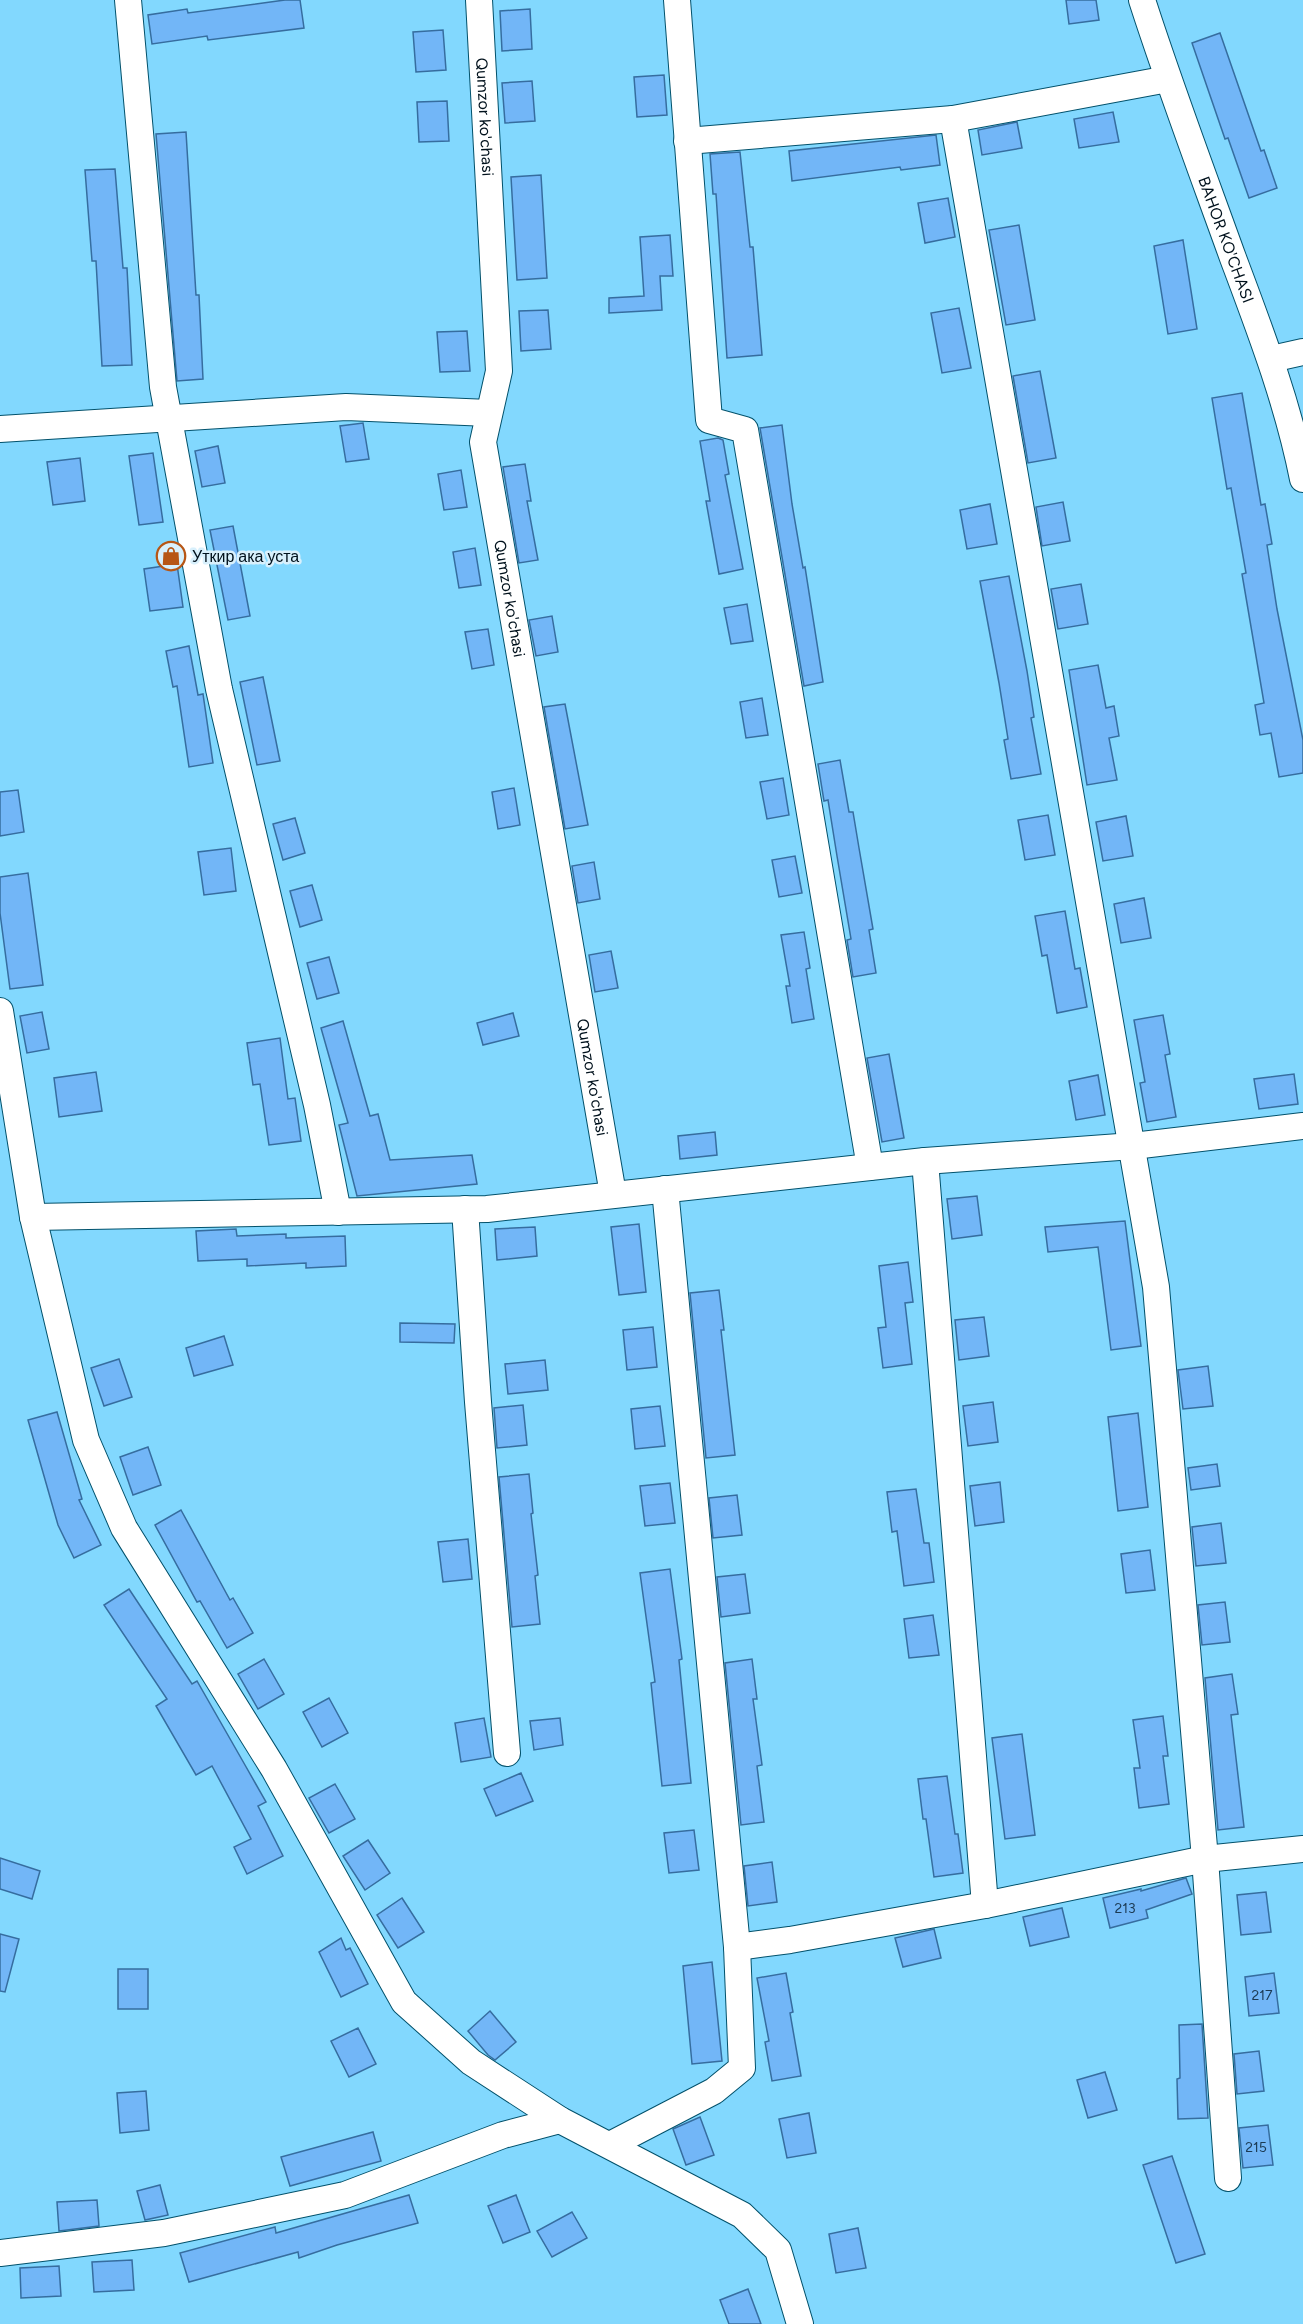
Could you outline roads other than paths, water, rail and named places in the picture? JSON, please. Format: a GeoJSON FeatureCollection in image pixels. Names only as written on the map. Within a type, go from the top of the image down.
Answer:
{"type":"FeatureCollection","features":[{"type":"Feature","properties":{"kind":"street"},"geometry":{"type":"LineString","coordinates":[[128,0],[163,387],[219,689],[317,1105],[338,1212]]}},
{"type":"Feature","properties":{"kind":"street","name":"Qumzor ko'chasi"},"geometry":{"type":"LineString","coordinates":[[479,0],[499,371],[483,442],[613,1194]]}},
{"type":"Feature","properties":{"kind":"street"},"geometry":{"type":"LineString","coordinates":[[677,0],[709,420],[745,430],[870,1167]]}},
{"type":"Feature","properties":{"kind":"street","name":"BAHOR KO'CHASI"},"geometry":{"type":"LineString","coordinates":[[1142,0],[1168,79],[1271,359],[1294,437],[1303,479]]}},
{"type":"Feature","properties":{"kind":"street"},"geometry":{"type":"LineString","coordinates":[[687,141],[953,119],[1168,79]]}},
{"type":"Feature","properties":{"kind":"street"},"geometry":{"type":"LineString","coordinates":[[953,119],[1156,1287],[1205,1859],[1228,2178]]}},
{"type":"Feature","properties":{"kind":"street"},"geometry":{"type":"LineString","coordinates":[[1271,359],[1303,352]]}},
{"type":"Feature","properties":{"kind":"street"},"geometry":{"type":"LineString","coordinates":[[0,429],[346,407],[489,413]]}},
{"type":"Feature","properties":{"kind":"street"},"geometry":{"type":"LineString","coordinates":[[0,1011],[33,1217],[86,1440],[124,1528],[274,1769],[404,2002],[471,2062],[560,2120],[742,2215],[778,2250],[800,2324]]}},
{"type":"Feature","properties":{"kind":"street"},"geometry":{"type":"LineString","coordinates":[[33,1217],[487,1209],[925,1161],[1133,1146],[1303,1126]]}},
{"type":"Feature","properties":{"kind":"street"},"geometry":{"type":"LineString","coordinates":[[925,1161],[985,1905]]}},
{"type":"Feature","properties":{"kind":"street"},"geometry":{"type":"LineString","coordinates":[[610,2145],[714,2091],[742,2068],[737,1947],[665,1189]]}},
{"type":"Feature","properties":{"kind":"street"},"geometry":{"type":"LineString","coordinates":[[465,1209],[478,1402],[507,1753]]}},
{"type":"Feature","properties":{"kind":"street"},"geometry":{"type":"LineString","coordinates":[[737,1947],[790,1940],[985,1905],[1205,1859],[1303,1849]]}},
{"type":"Feature","properties":{"kind":"street"},"geometry":{"type":"LineString","coordinates":[[0,2253],[164,2234],[345,2195],[503,2134],[560,2120]]}},
{"type":"Feature","properties":{"kind":"place","name":"Уткир ака уста"},"geometry":{"type":"Point","coordinates":[171,556]}}]}
